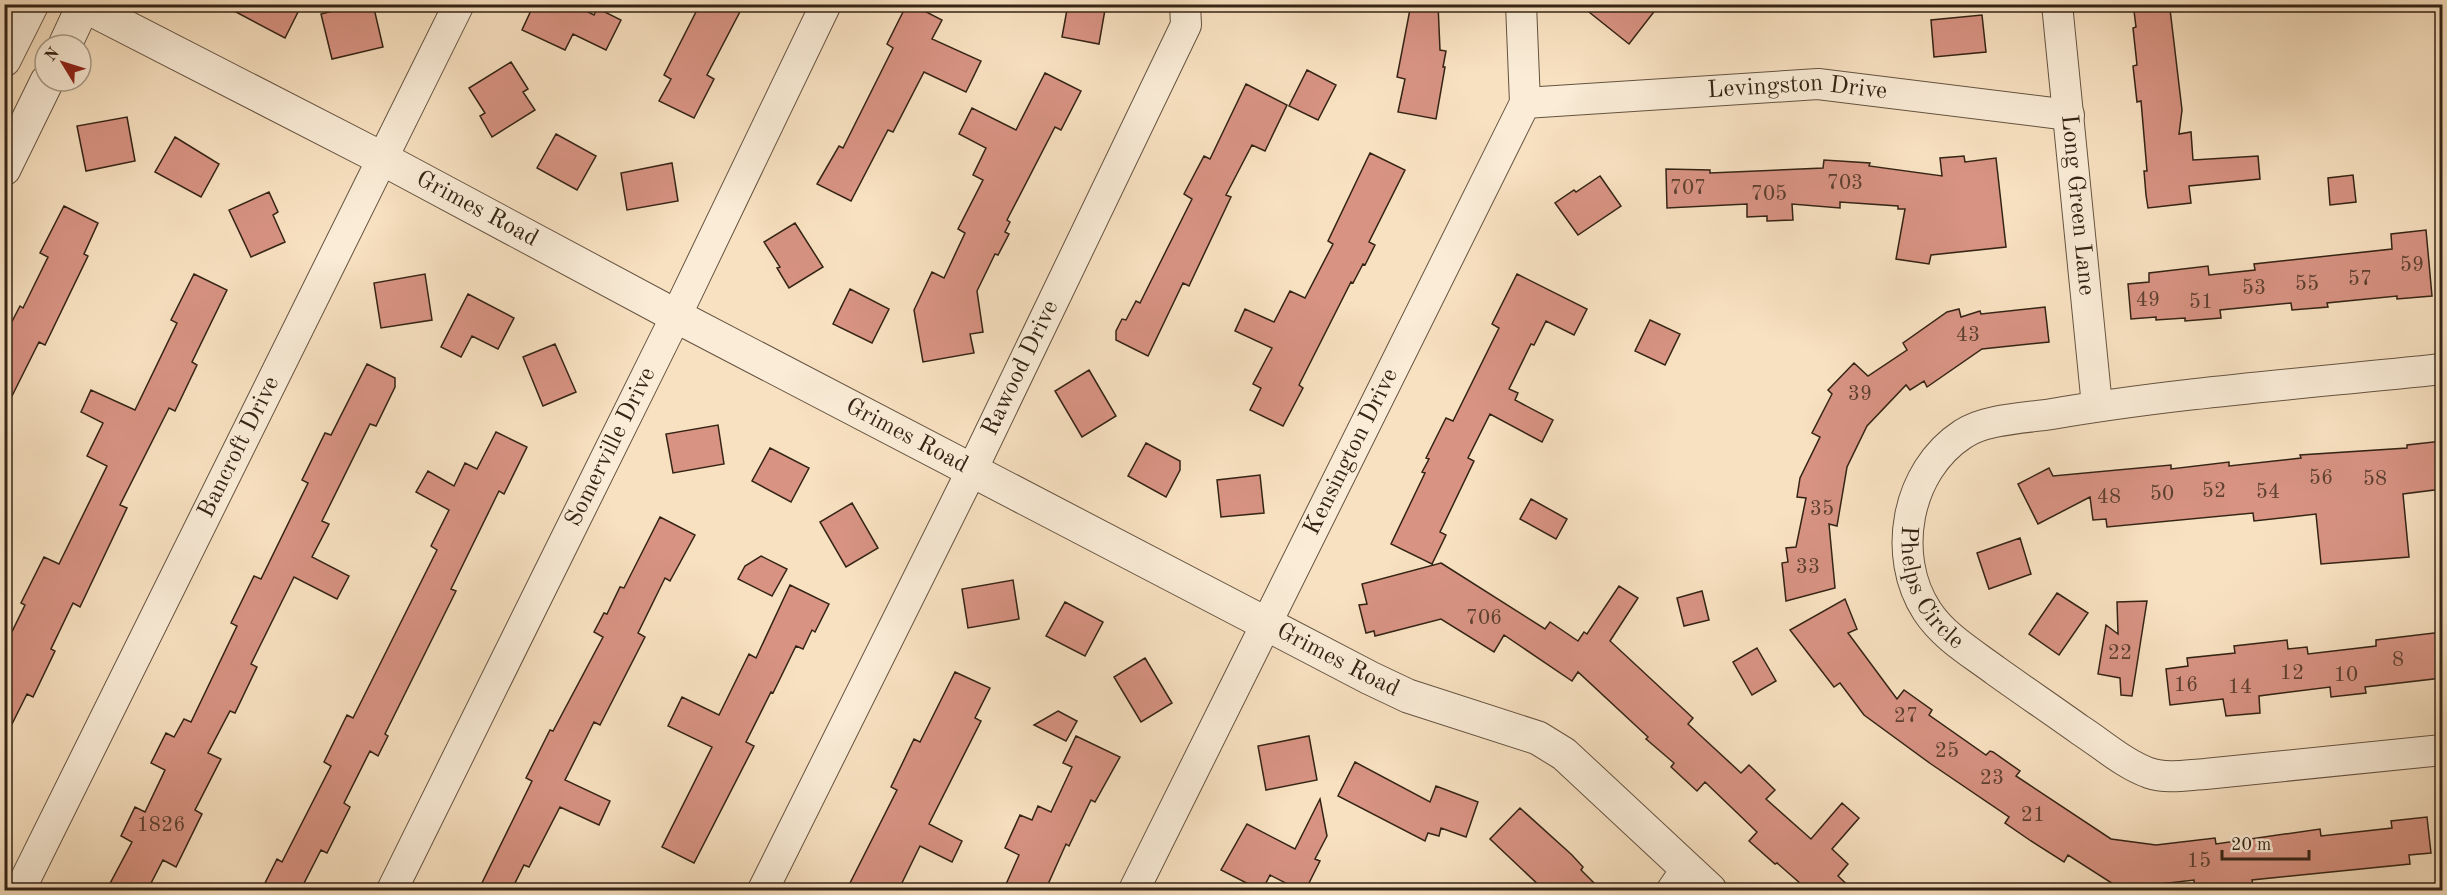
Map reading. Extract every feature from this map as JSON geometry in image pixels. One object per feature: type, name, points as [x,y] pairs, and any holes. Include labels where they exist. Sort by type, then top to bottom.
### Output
[{"type":"street","points":[[4,60],[32,4]]},
{"type":"street","name":"Bancroft Drive","points":[[20,891],[459,4]]},
{"type":"street","name":"Somerville Drive","points":[[392,891],[676,316],[826,4]]},
{"type":"street","name":"Rawood Drive","points":[[763,891],[972,471],[1186,25],[1185,4]]},
{"type":"street","name":"Kensington Drive","points":[[1134,891],[1525,103],[1521,4]]},
{"type":"street","name":"Long Green Lane","points":[[2057,4],[2097,406]]},
{"type":"street","points":[[70,33],[83,5]]},
{"type":"street","name":"Grimes Road","points":[[83,5],[383,159],[676,316],[1370,678],[1408,696],[1538,738],[1564,754],[1679,879],[1710,891]]},
{"type":"street","name":"Levingston Drive","points":[[1525,103],[1818,84],[2069,115]]},
{"type":"street","points":[[4,169],[41,93]]},
{"type":"street","name":"Phelps Circle","points":[[2442,369],[2097,406],[1985,425],[1964,433],[1944,449],[1930,467],[1910,516],[1906,540],[1909,565],[1917,591],[1937,624],[1970,652],[2056,713],[2135,766],[2151,774],[2166,777],[2205,774],[2442,750]]},
{"type":"building","points":[[221,4],[302,4],[285,38]]},
{"type":"building","points":[[360,4],[373,4],[383,47],[332,59],[321,14]]},
{"type":"building","points":[[534,4],[572,4],[594,15],[597,8],[621,20],[606,50],[573,34],[565,50],[522,30]]},
{"type":"building","points":[[700,4],[744,4],[707,75],[714,79],[694,118],[659,101],[671,79],[664,75]]},
{"type":"building","points":[[907,4],[942,20],[932,39],[981,61],[966,92],[924,72],[893,132],[888,130],[851,201],[817,184],[839,146],[843,148],[893,48],[887,44]]},
{"type":"building","points":[[1068,4],[1106,4],[1099,44],[1062,37]]},
{"type":"building","points":[[1411,4],[1438,4],[1440,50],[1446,51],[1436,119],[1398,112],[1405,79],[1397,77]]},
{"type":"building","points":[[1579,4],[1660,4],[1629,44]]},
{"type":"building","points":[[2170,9],[2182,110],[2179,134],[2191,132],[2193,160],[2258,156],[2260,179],[2189,186],[2191,203],[2148,208],[2141,101],[2137,102],[2133,66],[2137,65],[2133,28],[2136,27],[2134,11]]},
{"type":"building","points":[[1982,15],[1986,52],[1934,57],[1931,20]]},
{"type":"building","points":[[511,62],[528,89],[523,92],[535,110],[492,137],[480,116],[485,113],[469,88]]},
{"type":"building","points":[[1307,70],[1336,85],[1318,120],[1289,106]]},
{"type":"building","points":[[1045,73],[1081,91],[1061,130],[1055,127],[1007,220],[1010,222],[1005,232],[1009,234],[998,255],[995,254],[977,291],[983,332],[970,334],[974,353],[923,362],[914,310],[932,272],[944,278],[965,233],[958,229],[983,180],[973,175],[986,148],[959,134],[972,108],[1016,130]]},
{"type":"building","points":[[1246,84],[1287,105],[1265,151],[1252,145],[1226,195],[1231,197],[1189,286],[1183,283],[1148,356],[1116,340],[1116,331],[1122,319],[1126,320],[1136,301],[1140,303],[1192,199],[1184,194],[1204,156],[1210,159]]},
{"type":"building","points":[[127,117],[135,161],[86,171],[77,126]]},
{"type":"building","points":[[556,134],[596,156],[577,190],[537,168]]},
{"type":"building","points":[[175,137],[219,164],[201,197],[155,172]]},
{"type":"building","points":[[1370,153],[1405,170],[1369,242],[1375,245],[1365,265],[1363,264],[1353,283],[1351,282],[1299,385],[1303,388],[1283,426],[1250,410],[1261,388],[1253,384],[1272,348],[1235,331],[1245,309],[1274,322],[1290,291],[1305,298],[1333,244],[1328,241]]},
{"type":"building","points":[[1964,156],[1965,162],[1996,158],[2006,247],[1931,255],[1929,264],[1896,259],[1905,209],[1898,209],[1898,206],[1840,202],[1840,208],[1792,204],[1793,220],[1767,221],[1767,216],[1747,217],[1747,204],[1667,208],[1666,169],[1710,170],[1710,173],[1823,168],[1824,160],[1870,163],[1869,166],[1942,176],[1940,158]]},
{"type":"building","points":[[672,163],[678,201],[627,210],[621,173]]},
{"type":"building","points":[[2353,175],[2356,202],[2330,205],[2328,178]]},
{"type":"building","points":[[1600,176],[1621,206],[1578,235],[1555,203]]},
{"type":"building","points":[[269,192],[278,212],[273,215],[285,242],[251,257],[229,210]]},
{"type":"building","points":[[64,206],[98,223],[84,254],[88,256],[45,345],[39,342],[4,412],[4,337],[20,306],[23,308],[48,257],[40,253]]},
{"type":"building","points":[[795,223],[823,267],[789,288],[777,268],[780,267],[764,242]]},
{"type":"building","points":[[2426,230],[2432,296],[2397,299],[2397,296],[2327,303],[2328,307],[2292,310],[2291,303],[2220,310],[2221,318],[2185,321],[2185,318],[2131,319],[2128,284],[2149,282],[2149,273],[2208,266],[2209,275],[2255,270],[2254,264],[2392,249],[2391,234]]},
{"type":"building","points":[[194,274],[227,290],[192,362],[197,365],[175,411],[169,408],[120,505],[127,508],[80,607],[73,603],[51,649],[55,651],[33,697],[27,694],[4,740],[4,648],[25,605],[21,603],[44,557],[59,564],[107,466],[87,456],[103,423],[81,412],[91,390],[135,410],[177,323],[171,320]]},
{"type":"building","points":[[425,274],[432,320],[381,328],[374,283]]},
{"type":"building","points":[[1517,274],[1587,309],[1574,335],[1546,321],[1534,345],[1531,344],[1509,389],[1518,393],[1515,400],[1553,420],[1542,442],[1490,414],[1468,458],[1474,461],[1440,532],[1446,535],[1432,564],[1391,544],[1425,473],[1422,472],[1429,459],[1426,458],[1446,418],[1453,421],[1499,328],[1492,324]]},
{"type":"building","points":[[850,289],[889,309],[872,343],[833,324]]},
{"type":"building","points":[[468,294],[514,318],[498,349],[472,336],[461,357],[441,347]]},
{"type":"building","points":[[2045,307],[2049,342],[1982,349],[1927,387],[1924,381],[1910,390],[1906,385],[1867,426],[1847,467],[1837,526],[1829,524],[1835,588],[1786,601],[1782,563],[1788,562],[1786,548],[1796,547],[1806,498],[1797,497],[1800,478],[1820,437],[1812,433],[1832,394],[1828,390],[1854,363],[1868,376],[1907,350],[1903,343],[1947,312],[1959,309],[1961,317],[1980,311],[1981,314]]},
{"type":"building","points":[[1650,320],[1680,334],[1665,365],[1635,351]]},
{"type":"building","points":[[555,344],[576,392],[543,406],[523,357]]},
{"type":"building","points":[[367,364],[395,378],[395,387],[376,426],[370,424],[322,521],[329,524],[312,557],[349,576],[337,599],[294,577],[251,664],[257,667],[235,713],[230,711],[208,753],[221,759],[195,810],[202,814],[176,867],[163,860],[147,891],[106,891],[132,842],[121,836],[135,807],[145,812],[165,770],[151,763],[166,733],[174,737],[184,719],[191,722],[237,626],[231,623],[254,576],[261,579],[308,483],[302,480],[325,433],[331,435]]},
{"type":"building","points":[[1089,370],[1116,416],[1082,437],[1055,391]]},
{"type":"building","points":[[718,425],[724,464],[673,473],[666,434]]},
{"type":"building","points":[[496,432],[527,447],[504,494],[499,491],[451,589],[456,591],[385,734],[388,736],[378,756],[370,751],[344,803],[350,807],[327,853],[321,850],[300,891],[261,891],[277,859],[282,862],[331,766],[324,762],[347,715],[353,718],[437,550],[431,546],[449,510],[416,492],[428,471],[454,486],[465,463],[477,469]]},
{"type":"building","points":[[2442,441],[2442,489],[2403,494],[2409,557],[2321,564],[2316,514],[2254,521],[2253,513],[2107,527],[2106,519],[2093,520],[2090,497],[2038,524],[2018,484],[2049,468],[2053,476],[2171,465],[2171,469],[2229,462],[2229,466],[2301,458],[2300,455],[2407,448],[2407,445]]},
{"type":"building","points":[[1146,443],[1180,461],[1180,470],[1166,497],[1128,476]]},
{"type":"building","points":[[770,448],[809,468],[791,502],[752,481]]},
{"type":"building","points":[[1260,475],[1264,513],[1221,517],[1217,480]]},
{"type":"building","points":[[1531,499],[1567,519],[1556,539],[1520,519]]},
{"type":"building","points":[[852,503],[878,548],[846,567],[820,522]]},
{"type":"building","points":[[660,517],[695,535],[670,581],[665,578],[638,633],[645,637],[600,725],[594,722],[565,780],[610,801],[599,825],[560,807],[529,867],[524,865],[511,891],[478,891],[532,781],[526,778],[550,730],[553,731],[603,637],[594,632],[604,613],[607,614],[620,587],[624,588]]},
{"type":"building","points":[[2020,538],[2031,574],[1989,589],[1977,553]]},
{"type":"building","points":[[761,556],[787,569],[772,596],[738,579],[745,566]]},
{"type":"building","points":[[1441,563],[1545,629],[1550,622],[1578,641],[1584,632],[1587,634],[1619,586],[1638,598],[1610,641],[1693,718],[1688,724],[1741,773],[1749,765],[1775,790],[1766,799],[1811,839],[1842,803],[1859,818],[1832,849],[1848,864],[1838,876],[1854,891],[1809,891],[1749,841],[1757,832],[1705,782],[1697,791],[1671,767],[1674,763],[1646,739],[1648,737],[1578,672],[1572,681],[1504,635],[1494,652],[1441,619],[1375,636],[1374,631],[1366,633],[1359,605],[1367,604],[1362,584]]},
{"type":"building","points":[[1013,580],[1019,619],[968,628],[962,589]]},
{"type":"building","points":[[790,585],[829,604],[815,632],[812,630],[803,649],[796,646],[773,693],[771,692],[746,742],[754,746],[694,863],[662,847],[712,747],[668,726],[682,697],[719,715],[749,654],[756,658]]},
{"type":"building","points":[[1702,591],[1709,620],[1684,626],[1677,598]]},
{"type":"building","points":[[2057,593],[2088,613],[2059,655],[2029,634]]},
{"type":"building","points":[[1845,599],[1857,629],[1848,633],[1897,699],[1904,690],[1932,710],[1929,715],[1986,755],[1990,751],[1993,752],[2020,771],[2016,776],[2111,839],[2156,845],[2215,838],[2216,844],[2320,829],[2321,836],[2392,828],[2391,821],[2427,817],[2431,853],[2409,855],[2410,864],[2252,880],[2253,887],[2195,891],[2194,880],[2152,885],[2151,891],[2124,891],[2068,855],[2064,862],[2005,823],[2009,817],[1864,715],[1840,683],[1834,687],[1790,630]]},
{"type":"building","points":[[2147,601],[2132,696],[2121,695],[2120,678],[2098,674],[2106,625],[2118,634],[2117,602]]},
{"type":"building","points":[[1065,602],[1103,622],[1085,656],[1046,636]]},
{"type":"building","points":[[2442,632],[2442,678],[2365,687],[2366,693],[2331,697],[2330,687],[2259,696],[2260,713],[2226,716],[2223,699],[2170,705],[2166,669],[2188,666],[2187,658],[2235,653],[2234,646],[2287,640],[2288,649],[2307,647],[2308,654],[2376,646],[2376,640]]},
{"type":"building","points":[[1757,648],[1776,681],[1752,695],[1733,662]]},
{"type":"building","points":[[1145,658],[1172,703],[1141,722],[1114,677]]},
{"type":"building","points":[[955,672],[990,688],[975,718],[981,721],[929,824],[962,841],[952,862],[920,846],[898,891],[846,891],[897,790],[891,787],[914,739],[920,742]]},
{"type":"building","points":[[1058,711],[1077,721],[1066,741],[1034,725]]},
{"type":"building","points":[[1076,736],[1120,757],[1095,802],[1091,800],[1069,846],[1066,844],[1045,891],[1003,891],[1019,855],[1005,848],[1020,815],[1032,820],[1038,806],[1051,812],[1072,767],[1063,763]]},
{"type":"building","points":[[1309,736],[1317,780],[1266,790],[1258,746]]},
{"type":"building","points":[[1355,762],[1430,802],[1436,786],[1478,802],[1466,837],[1441,828],[1439,836],[1428,833],[1425,841],[1338,796]]},
{"type":"building","points":[[1320,799],[1327,836],[1315,859],[1320,861],[1305,891],[1270,875],[1262,891],[1221,870],[1247,824],[1295,849]]},
{"type":"building","points":[[1520,808],[1572,855],[1583,867],[1581,870],[1602,891],[1545,891],[1490,839]]}]
